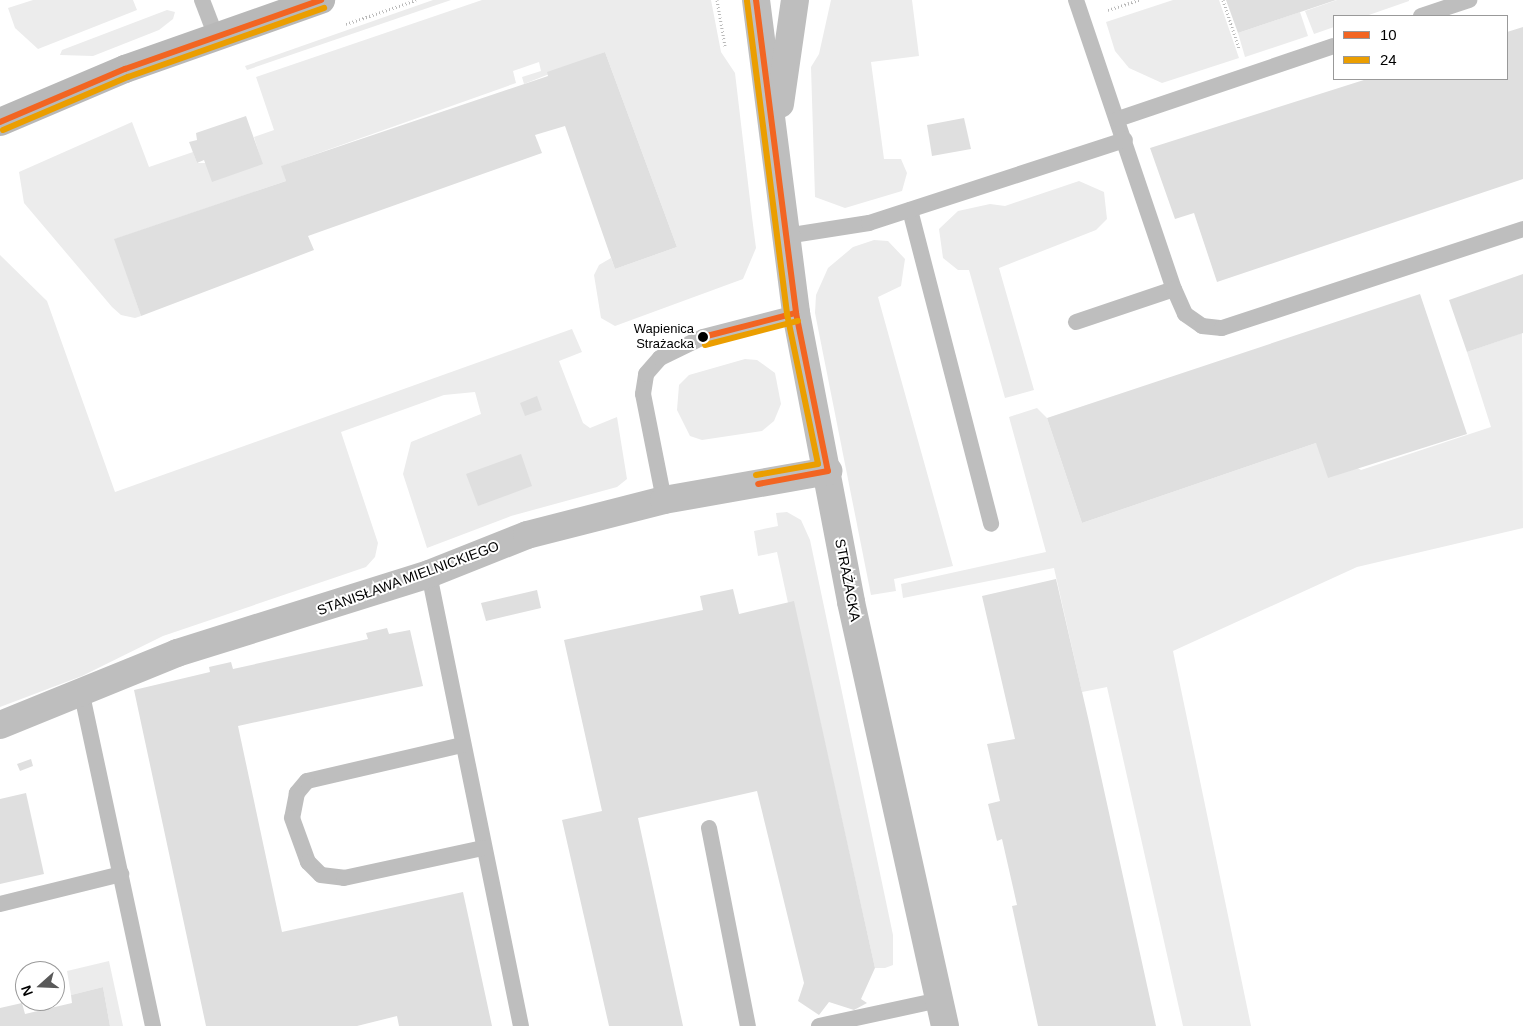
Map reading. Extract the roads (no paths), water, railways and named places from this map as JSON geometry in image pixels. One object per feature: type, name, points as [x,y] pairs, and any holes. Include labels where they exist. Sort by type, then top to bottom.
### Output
[{"type":"main road","points":[[0,122],[216,37],[321,0]]},
{"type":"street","name":"STRAŻACKA","points":[[756,0],[776,130],[786,236],[796,313],[828,471],[851,602],[942,1013]]},
{"type":"street","name":"STRAŻACKA","points":[[776,130],[795,0]]},
{"type":"street","name":"STANISŁAWA MIELNICKIEGO","points":[[0,726],[82,695],[177,653],[429,574],[526,535],[664,500],[828,471]]},
{"type":"lane","points":[[202,0],[216,37]]},
{"type":"lane","points":[[1076,0],[1118,119],[1174,289],[1185,314],[1202,326],[1222,328],[1523,229]]},
{"type":"lane","points":[[1424,15],[1469,0]]},
{"type":"lane","points":[[1118,119],[1333,46]]},
{"type":"lane","points":[[786,236],[869,223],[1125,140]]},
{"type":"lane","points":[[910,210],[991,524]]},
{"type":"lane","points":[[1076,322],[1174,289]]},
{"type":"lane","points":[[664,500],[643,394],[646,374],[660,358],[703,337],[796,313]]},
{"type":"lane","points":[[429,574],[462,745],[521,1026]]},
{"type":"lane","points":[[82,695],[153,1026]]},
{"type":"lane","points":[[462,745],[308,781],[297,793],[292,818],[308,862],[321,874],[344,878],[483,848]]},
{"type":"lane","points":[[709,828],[748,1026]]},
{"type":"lane","points":[[0,904],[120,874]]},
{"type":"lane","points":[[819,1026],[942,1013]]},
{"type":"place","name":"Wapienica Strażacka","points":[[703,337]]}]
